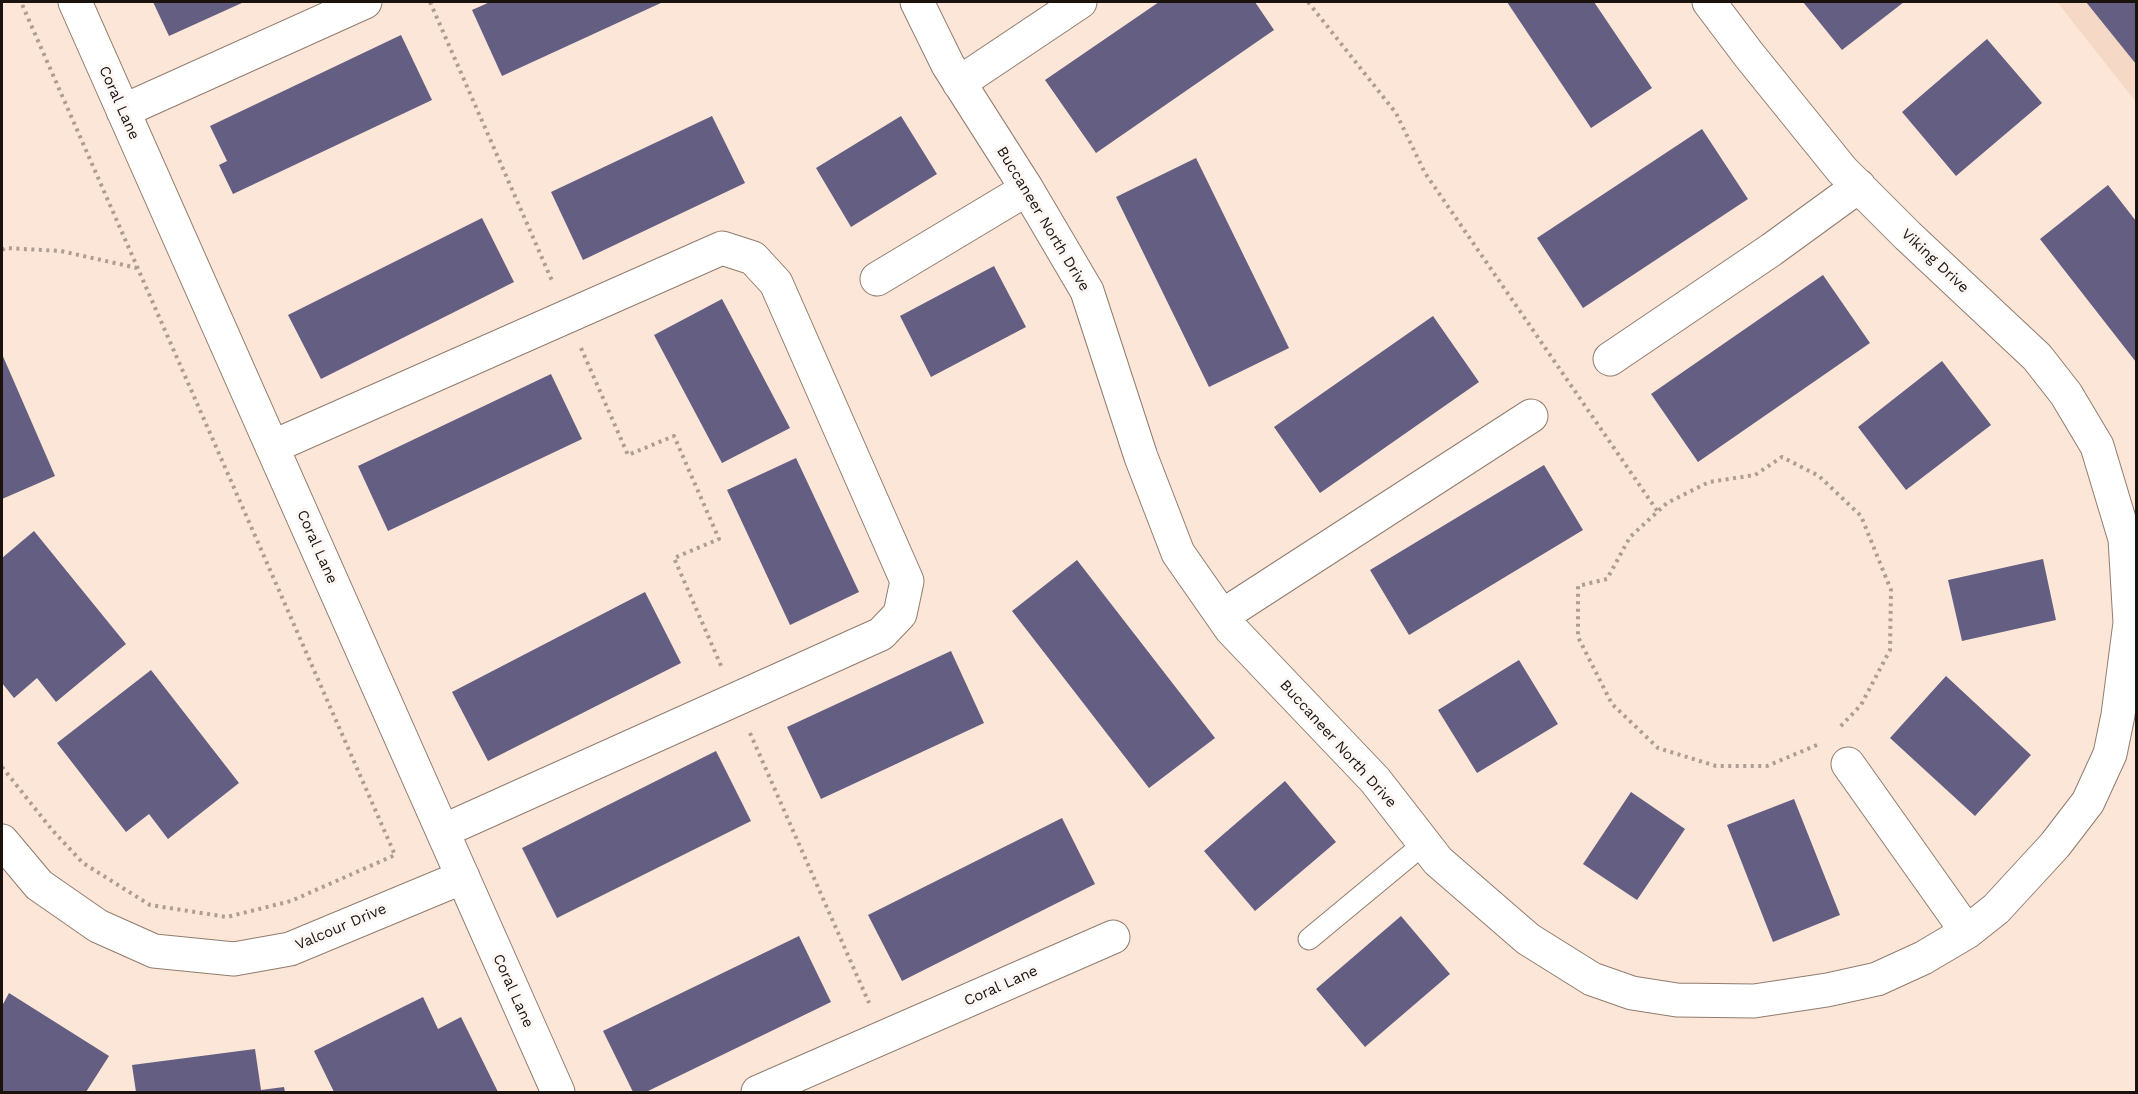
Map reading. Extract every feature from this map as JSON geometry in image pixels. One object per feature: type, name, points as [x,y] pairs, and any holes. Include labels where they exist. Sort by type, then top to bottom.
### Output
[{"type":"street","name":"Coral Lane","points":[[75,2],[558,1092]]},
{"type":"street","points":[[123,111],[365,2]]},
{"type":"street","name":"Buccaneer North Drive","points":[[917,2],[948,65],[1027,189],[1087,291],[1141,457],[1178,553],[1231,630],[1375,780],[1438,861],[1528,939],[1592,979],[1632,993],[1677,1000],[1754,1001],[1827,990],[1877,979],[1923,958],[1967,932],[1996,909],[2055,845],[2088,802],[2110,754],[2118,715],[2130,623],[2125,539]]},
{"type":"street","points":[[959,83],[1080,2]]},
{"type":"street","name":"Viking Drive","points":[[1709,2],[1842,170],[1908,236],[2037,357],[2066,394],[2097,446],[2125,539]]},
{"type":"street","points":[[1610,359],[1771,250],[1859,186]]},
{"type":"street","points":[[877,279],[1027,189]]},
{"type":"street","points":[[272,447],[722,248],[753,258],[776,283],[907,581],[900,614],[881,634],[443,831]]},
{"type":"street","points":[[1222,616],[1531,416]]},
{"type":"street","points":[[1848,764],[1967,932]]},
{"type":"street","name":"Valcour Drive","points":[[2,841],[39,885],[98,926],[154,951],[234,959],[290,949],[463,877]]},
{"type":"street","name":"Coral Lane","points":[[758,1092],[1113,937]]},
{"type":"lane","points":[[1309,939],[1425,843]]},
{"type":"path","points":[[2,767],[53,831],[83,863],[150,905],[227,917],[291,901],[395,855],[21,2]]},
{"type":"path","points":[[430,2],[628,455],[674,436],[720,538],[674,558],[884,1037]]},
{"type":"path","points":[[1308,2],[1395,113],[1425,173],[1658,512]]},
{"type":"path","points":[[2,250],[5,248],[61,251],[138,268]]},
{"type":"path","points":[[1782,457],[1819,476],[1861,516],[1891,590],[1890,650],[1861,705],[1831,736],[1808,750],[1767,766],[1716,766],[1658,748],[1612,704],[1578,637],[1578,586],[1607,579],[1630,537],[1667,503],[1709,482],[1755,475],[1782,457]]},
{"type":"path","points":[[1831,736],[1848,764]]},
{"type":"shaded area","points":[[2057,2],[2136,2],[2136,102]]},
{"type":"building","points":[[153,2],[244,2],[169,36]]},
{"type":"building","points":[[490,2],[663,2],[502,76],[472,10]]},
{"type":"building","points":[[1159,2],[1255,2],[1274,30],[1096,153],[1045,80]]},
{"type":"building","points":[[1507,2],[1594,2],[1652,88],[1591,128]]},
{"type":"building","points":[[1803,2],[1904,2],[1842,50]]},
{"type":"building","points":[[2086,2],[2136,2],[2136,64]]},
{"type":"building","points":[[401,35],[432,100],[233,194],[219,165],[227,161],[210,126]]},
{"type":"building","points":[[1987,39],[2042,103],[1956,176],[1902,112]]},
{"type":"building","points":[[712,116],[745,183],[583,260],[551,192]]},
{"type":"building","points":[[901,116],[937,174],[851,227],[816,168]]},
{"type":"building","points":[[1702,129],[1748,199],[1583,308],[1537,238]]},
{"type":"building","points":[[1196,158],[1289,348],[1209,387],[1116,197]]},
{"type":"building","points":[[2108,185],[2136,221],[2136,362],[2040,239]]},
{"type":"building","points":[[482,218],[514,282],[321,379],[288,315]]},
{"type":"building","points":[[994,266],[1026,327],[931,377],[900,316]]},
{"type":"building","points":[[1823,275],[1870,343],[1698,462],[1651,394]]},
{"type":"building","points":[[722,299],[790,428],[722,463],[654,335]]},
{"type":"building","points":[[1433,316],[1479,382],[1320,493],[1274,427]]},
{"type":"building","points":[[2,354],[55,476],[2,499]]},
{"type":"building","points":[[1942,361],[1991,425],[1906,490],[1858,427]]},
{"type":"building","points":[[551,374],[582,439],[388,531],[358,466]]},
{"type":"building","points":[[796,458],[859,592],[790,625],[727,490]]},
{"type":"building","points":[[1544,465],[1583,530],[1409,635],[1370,570]]},
{"type":"building","points":[[34,531],[126,644],[56,702],[37,678],[14,698],[2,683],[2,558]]},
{"type":"building","points":[[2043,559],[2056,620],[1962,641],[1948,580]]},
{"type":"building","points":[[1077,560],[1215,738],[1149,788],[1012,611]]},
{"type":"building","points":[[645,592],[681,663],[488,761],[452,692]]},
{"type":"building","points":[[951,651],[984,723],[821,799],[787,727]]},
{"type":"building","points":[[1519,660],[1558,724],[1477,773],[1438,710]]},
{"type":"building","points":[[151,670],[239,783],[168,839],[149,814],[126,832],[57,743]]},
{"type":"building","points":[[1946,676],[2031,755],[1975,816],[1890,738]]},
{"type":"building","points":[[716,751],[751,821],[557,918],[522,848]]},
{"type":"building","points":[[1285,781],[1336,842],[1255,911],[1204,851]]},
{"type":"building","points":[[1631,792],[1685,829],[1637,900],[1583,864]]},
{"type":"building","points":[[1794,799],[1840,915],[1773,942],[1727,825]]},
{"type":"building","points":[[1062,818],[1095,884],[902,981],[868,915]]},
{"type":"building","points":[[1401,916],[1450,974],[1365,1047],[1316,989]]},
{"type":"building","points":[[799,936],[831,1002],[646,1092],[633,1092],[603,1031]]},
{"type":"building","points":[[9,993],[109,1056],[86,1092],[2,1092],[2,1006]]},
{"type":"building","points":[[423,997],[438,1029],[461,1017],[498,1092],[334,1092],[314,1051]]},
{"type":"building","points":[[255,1049],[261,1090],[284,1087],[285,1092],[136,1092],[132,1065]]}]
